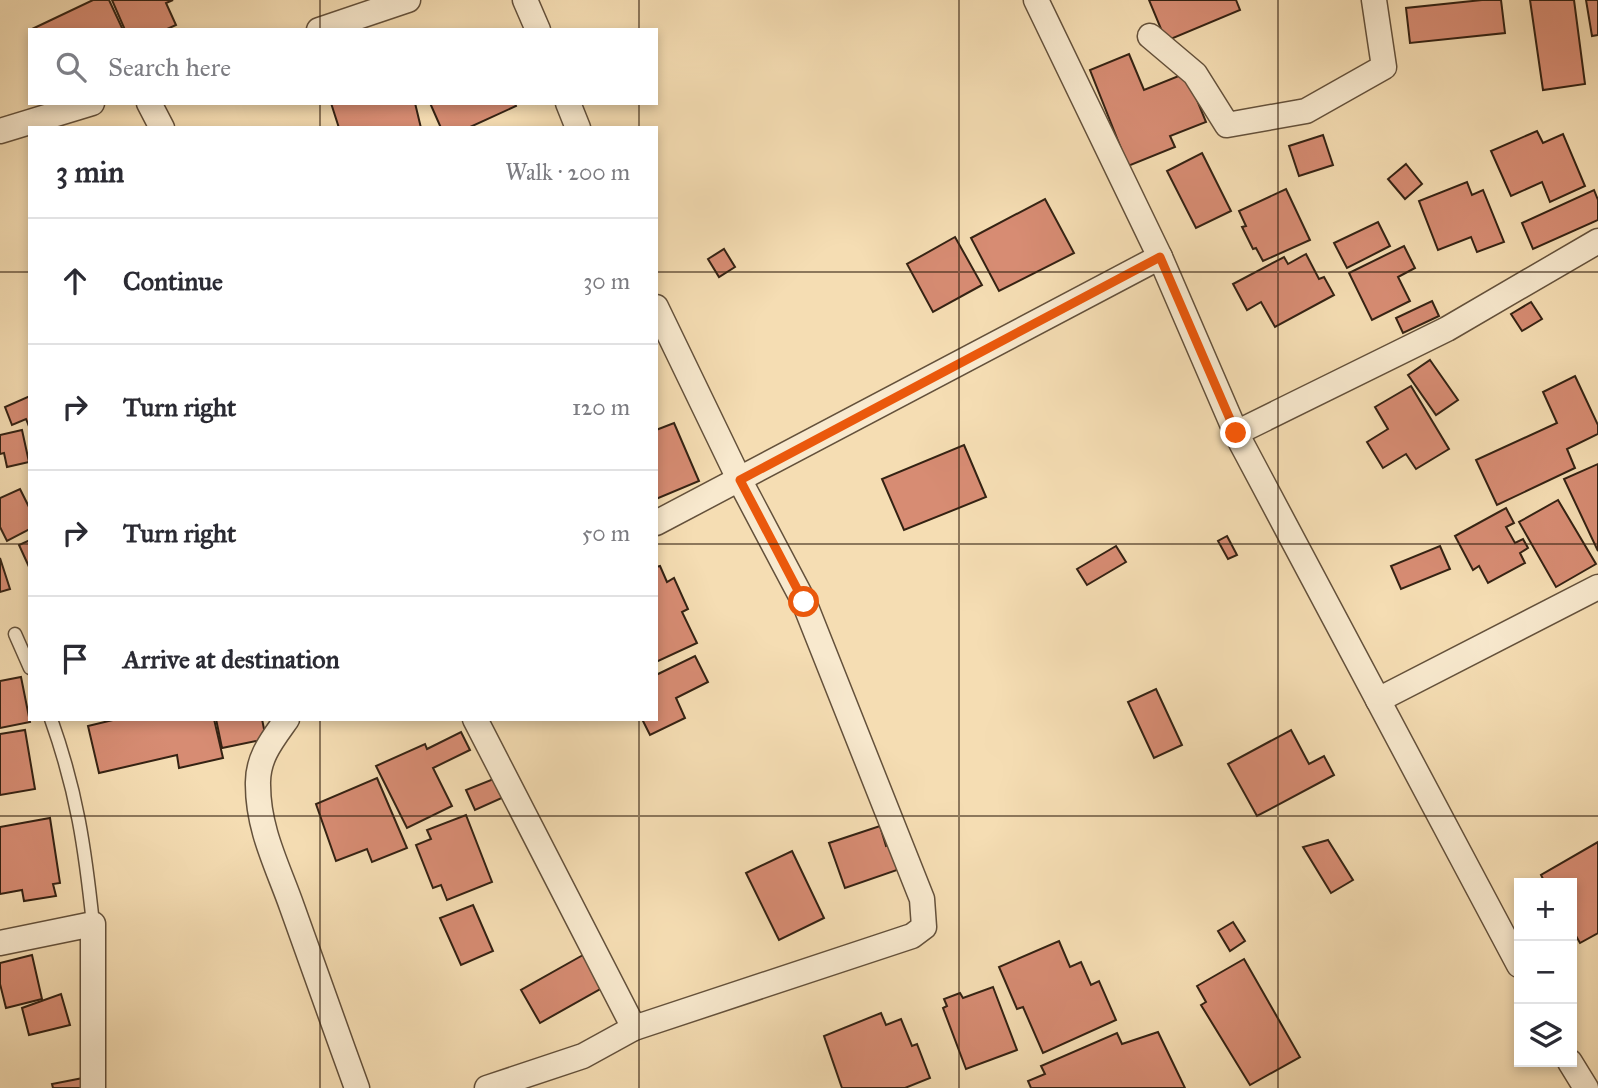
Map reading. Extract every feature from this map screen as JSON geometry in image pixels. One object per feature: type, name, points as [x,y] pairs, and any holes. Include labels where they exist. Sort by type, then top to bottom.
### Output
[{"type":"street","points":[[325,28],[408,0]]},
{"type":"street","points":[[525,0],[537,28]]},
{"type":"street","points":[[1036,0],[1160,257],[1236,433],[1514,956]]},
{"type":"street","points":[[1150,36],[1195,74],[1227,125],[1307,111],[1384,67],[1374,0]]},
{"type":"street","points":[[0,131],[85,105]]},
{"type":"street","points":[[150,105],[161,126]]},
{"type":"street","points":[[569,105],[577,126]]},
{"type":"street","points":[[1236,433],[1447,329],[1598,241]]},
{"type":"street","points":[[658,522],[1160,257]]},
{"type":"street","points":[[487,1088],[583,1056],[635,1028],[912,936],[924,927],[922,899],[804,602],[740,480],[658,311]]},
{"type":"street","points":[[1378,699],[1598,587]]},
{"type":"street","points":[[286,721],[263,752],[257,784],[262,823],[273,864],[289,900],[357,1088]]},
{"type":"street","points":[[476,721],[635,1028]]},
{"type":"street","points":[[0,943],[93,924],[93,1088]]},
{"type":"street","points":[[1573,1067],[1586,1085]]},
{"type":"lane","points":[[15,634],[28,663]]},
{"type":"lane","points":[[52,721],[71,775],[84,838],[93,924]]},
{"type":"building","points":[[93,0],[109,0],[122,28],[34,28]]},
{"type":"building","points":[[112,0],[173,0],[166,3],[176,25],[169,28],[124,28]]},
{"type":"building","points":[[1149,0],[1236,0],[1240,10],[1166,41]]},
{"type":"building","points":[[1501,0],[1505,33],[1410,43],[1406,8]]},
{"type":"building","points":[[1530,0],[1574,0],[1585,84],[1543,90]]},
{"type":"building","points":[[1586,0],[1598,0],[1598,35],[1592,36]]},
{"type":"building","points":[[1129,54],[1144,90],[1186,73],[1206,122],[1170,136],[1175,147],[1128,166],[1090,70]]},
{"type":"building","points":[[332,105],[415,105],[421,126],[338,126]]},
{"type":"building","points":[[431,105],[516,106],[472,126],[440,126]]},
{"type":"building","points":[[1537,131],[1543,143],[1563,134],[1585,186],[1550,202],[1542,182],[1511,196],[1491,151]]},
{"type":"building","points":[[1323,135],[1333,165],[1299,176],[1289,146]]},
{"type":"building","points":[[1202,153],[1231,211],[1196,228],[1167,171]]},
{"type":"building","points":[[1406,164],[1422,184],[1405,199],[1388,179]]},
{"type":"building","points":[[1467,182],[1472,195],[1483,190],[1504,242],[1477,252],[1471,237],[1438,250],[1419,201]]},
{"type":"building","points":[[1286,189],[1310,240],[1263,261],[1256,248],[1253,249],[1242,227],[1246,226],[1239,211]]},
{"type":"building","points":[[1594,190],[1598,200],[1598,220],[1533,249],[1522,223]]},
{"type":"building","points":[[1045,199],[1074,253],[999,291],[971,238]]},
{"type":"building","points":[[1378,222],[1390,246],[1347,268],[1334,243]]},
{"type":"building","points":[[955,237],[982,285],[933,312],[907,264]]},
{"type":"building","points":[[1404,246],[1415,268],[1398,277],[1410,301],[1372,320],[1349,273]]},
{"type":"building","points":[[724,249],[735,267],[719,277],[708,259]]},
{"type":"building","points":[[1306,254],[1319,279],[1324,277],[1334,295],[1275,327],[1261,302],[1247,310],[1233,284],[1284,257],[1288,264]]},
{"type":"building","points":[[1432,301],[1439,316],[1403,333],[1396,318]]},
{"type":"building","points":[[1531,302],[1542,319],[1522,331],[1511,314]]},
{"type":"building","points":[[1430,360],[1458,400],[1436,415],[1408,375]]},
{"type":"building","points":[[1575,376],[1598,425],[1598,434],[1567,449],[1575,468],[1497,505],[1476,460],[1557,423],[1543,392]]},
{"type":"building","points":[[1411,386],[1449,449],[1416,469],[1406,454],[1383,468],[1367,442],[1388,429],[1375,407]]},
{"type":"building","points":[[28,397],[28,424],[26,419],[12,425],[5,407]]},
{"type":"building","points":[[674,423],[699,481],[658,498],[658,429]]},
{"type":"building","points":[[22,430],[28,462],[7,467],[4,453],[0,454],[0,435]]},
{"type":"building","points":[[964,445],[986,497],[904,530],[882,479]]},
{"type":"building","points":[[1598,464],[1598,551],[1564,479]]},
{"type":"building","points":[[20,489],[28,505],[28,530],[7,541],[0,527],[0,498]]},
{"type":"building","points":[[1558,500],[1596,564],[1556,587],[1519,522]]},
{"type":"building","points":[[1506,508],[1514,523],[1506,527],[1515,543],[1523,539],[1528,548],[1520,553],[1525,563],[1488,583],[1479,566],[1473,570],[1455,536]]},
{"type":"building","points":[[1227,536],[1237,555],[1228,559],[1218,541]]},
{"type":"building","points":[[28,541],[28,565],[19,545]]},
{"type":"building","points":[[1116,546],[1126,562],[1087,585],[1077,569]]},
{"type":"building","points":[[1440,546],[1450,569],[1401,589],[1391,566]]},
{"type":"building","points":[[0,558],[10,589],[0,592]]},
{"type":"building","points":[[658,566],[667,582],[674,578],[688,609],[682,612],[697,643],[658,661]]},
{"type":"building","points":[[695,656],[708,682],[676,698],[685,718],[650,735],[643,721],[658,721],[658,674]]},
{"type":"building","points":[[21,677],[30,722],[0,728],[0,681]]},
{"type":"building","points":[[1156,689],[1182,745],[1154,758],[1128,702]]},
{"type":"building","points":[[109,721],[214,721],[223,758],[179,768],[177,755],[99,773],[88,726]]},
{"type":"building","points":[[216,721],[262,721],[266,739],[222,748]]},
{"type":"building","points":[[25,730],[35,789],[0,795],[0,734]]},
{"type":"building","points":[[1291,730],[1309,764],[1324,756],[1334,775],[1257,816],[1228,764]]},
{"type":"building","points":[[461,732],[470,750],[433,768],[452,806],[407,828],[376,766],[425,744],[427,749]]},
{"type":"building","points":[[377,778],[407,848],[372,862],[367,849],[336,861],[316,804]]},
{"type":"building","points":[[496,778],[504,797],[475,810],[466,790]]},
{"type":"building","points":[[466,815],[492,882],[447,900],[441,885],[433,888],[416,845],[431,839],[427,830]]},
{"type":"building","points":[[50,818],[60,883],[53,884],[56,896],[24,901],[22,890],[0,894],[0,827]]},
{"type":"building","points":[[880,826],[886,846],[891,844],[900,869],[845,888],[829,843]]},
{"type":"building","points":[[1328,840],[1353,880],[1331,893],[1303,847]]},
{"type":"building","points":[[1598,842],[1598,933],[1580,943],[1577,938],[1577,878],[1542,878],[1541,875]]},
{"type":"building","points":[[792,851],[824,918],[779,940],[746,873]]},
{"type":"building","points":[[473,905],[493,951],[461,965],[440,918]]},
{"type":"building","points":[[1233,922],[1245,941],[1230,951],[1218,931]]},
{"type":"building","points":[[1059,941],[1070,967],[1081,962],[1091,985],[1099,981],[1116,1020],[1043,1053],[1023,1007],[1017,1009],[999,967]]},
{"type":"building","points":[[32,955],[42,999],[6,1008],[0,984],[0,963]]},
{"type":"building","points":[[583,955],[602,988],[540,1023],[521,990]]},
{"type":"building","points":[[1244,959],[1300,1057],[1250,1085],[1201,1005],[1206,1002],[1197,986]]},
{"type":"building","points":[[993,987],[1017,1050],[966,1069],[943,1008],[947,1006],[944,999],[960,993],[963,998]]},
{"type":"building","points":[[61,994],[70,1025],[29,1035],[22,1008]]},
{"type":"building","points":[[881,1013],[886,1025],[901,1019],[912,1046],[917,1044],[930,1078],[905,1088],[842,1088],[824,1036]]},
{"type":"building","points":[[1158,1032],[1185,1088],[1031,1088],[1028,1081],[1045,1074],[1041,1066],[1117,1033],[1122,1044]]},
{"type":"building","points":[[83,1078],[85,1088],[53,1088],[52,1084]]},
{"type":"route","points":[[804,602],[740,480],[1160,257],[1236,433]]}]
